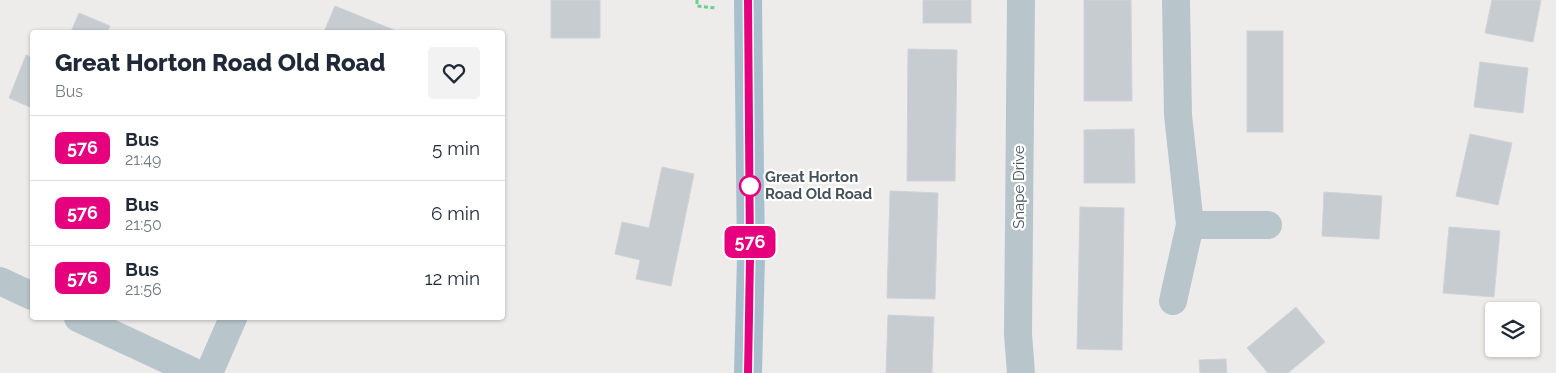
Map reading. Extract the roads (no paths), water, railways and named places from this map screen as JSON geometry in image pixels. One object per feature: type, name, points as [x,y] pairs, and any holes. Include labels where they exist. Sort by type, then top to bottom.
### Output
[{"type":"main road","points":[[747,373],[750,257],[748,0]]},
{"type":"street","name":"Snape Drive","points":[[1021,0],[1018,334],[1021,373]]},
{"type":"street","points":[[1174,301],[1190,224],[1178,115],[1176,0]]},
{"type":"street","points":[[1190,224],[1268,224]]},
{"type":"street","points":[[0,281],[30,295]]},
{"type":"street","points":[[82,320],[196,373]]},
{"type":"street","points":[[209,373],[232,320]]},
{"type":"place","name":"Great Horton Road Old Road","points":[[750,186]]}]
